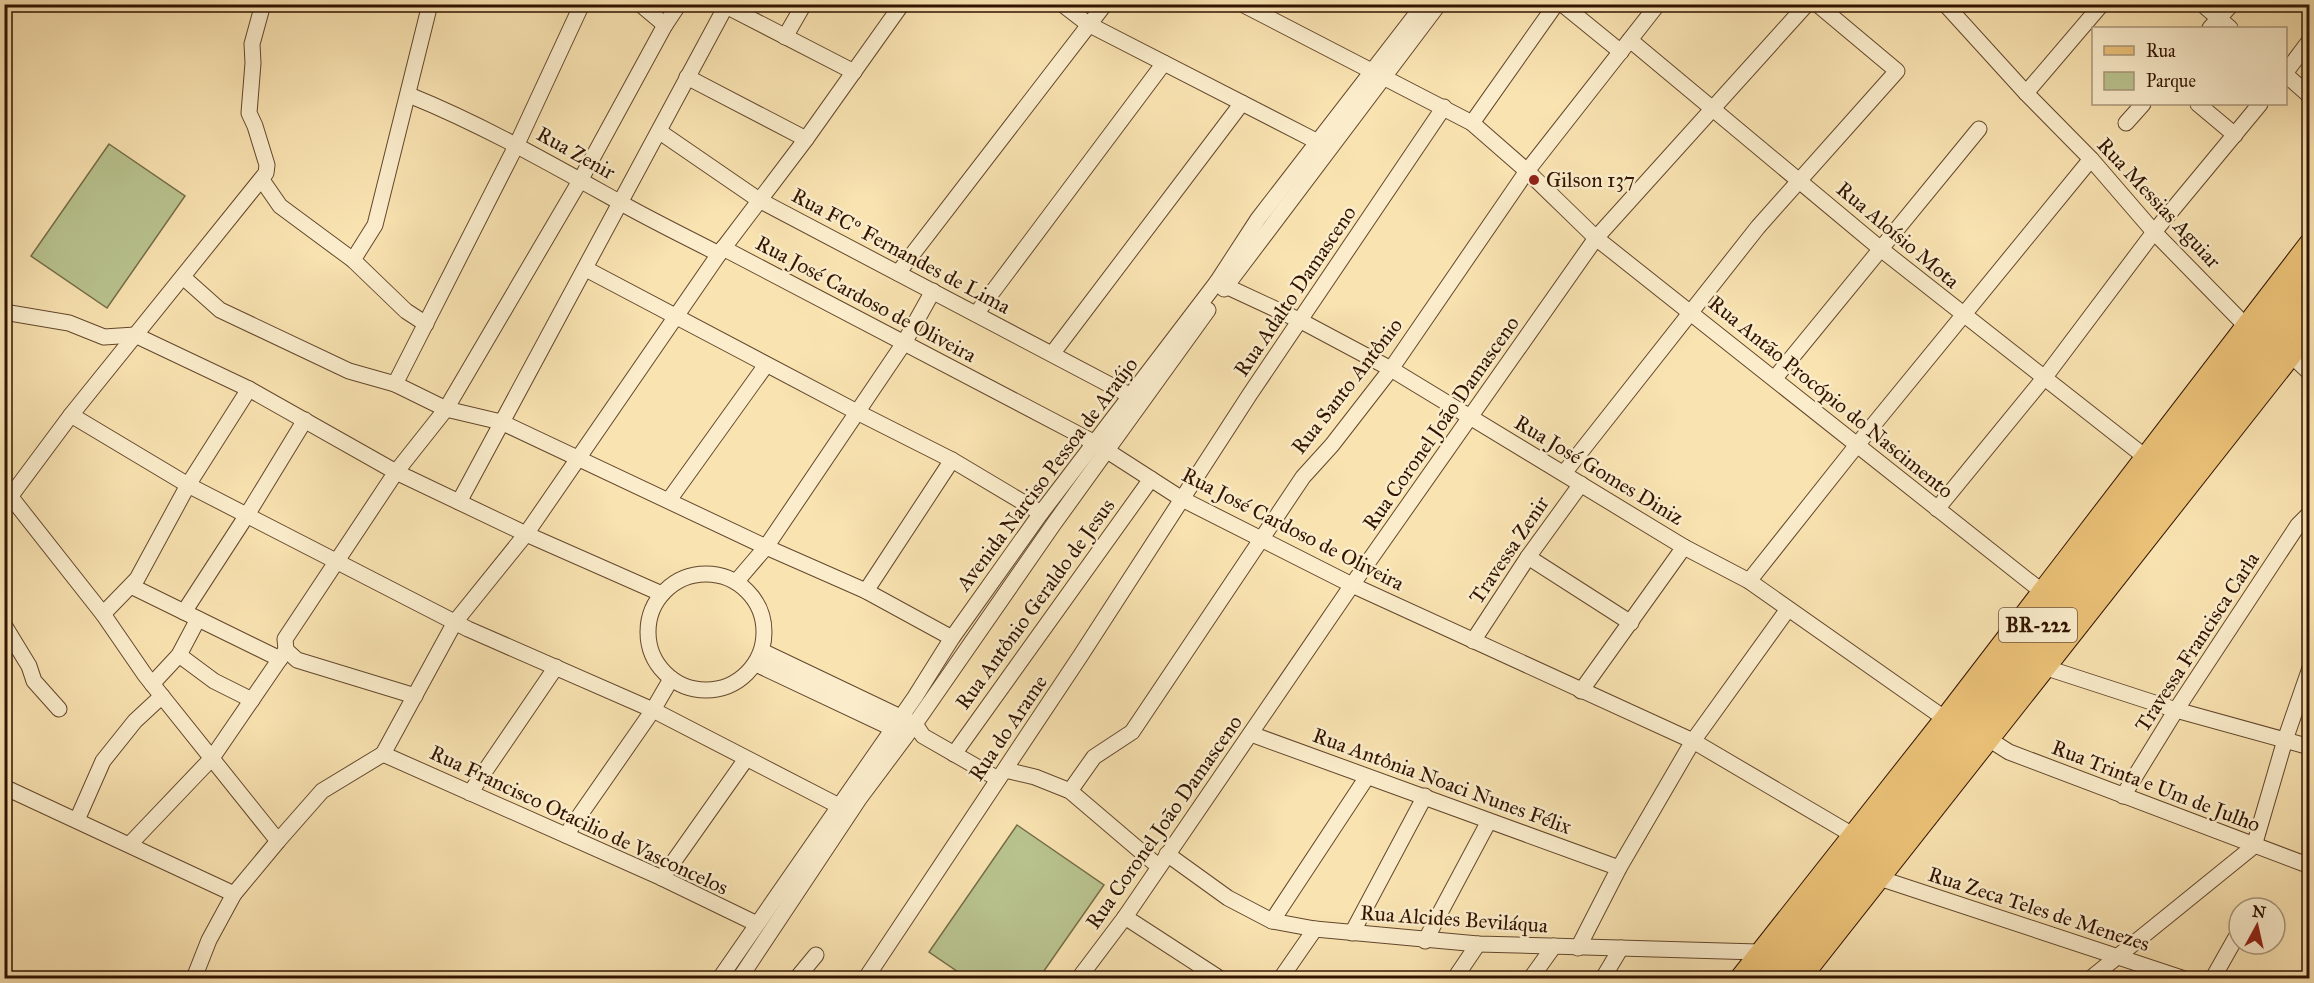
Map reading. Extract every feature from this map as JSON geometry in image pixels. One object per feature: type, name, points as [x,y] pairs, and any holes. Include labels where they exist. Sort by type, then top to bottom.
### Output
[{"type":"highway","name":"BR-222","points":[[1763,978],[2310,269]]},
{"type":"highway","name":"BR-222","points":[[1782,978],[1889,846],[2310,302]]},
{"type":"highway","points":[[2052,660],[2080,600]]},
{"type":"highway","points":[[1989,688],[2011,628]]},
{"type":"main road","points":[[1739,978],[1944,718],[2244,324],[2310,241]]},
{"type":"main road","name":"BR-222","points":[[1806,977],[2310,333]]},
{"type":"street","points":[[263,4],[252,44],[253,63],[248,100],[249,113],[267,165],[262,180],[71,415],[7,501],[103,614],[152,684],[278,841]]},
{"type":"street","points":[[353,260],[375,225],[430,4]]},
{"type":"street","points":[[395,384],[517,144],[582,4]]},
{"type":"street","points":[[640,4],[665,25]]},
{"type":"street","points":[[130,844],[212,758],[283,654],[285,639],[396,472],[446,409],[581,179],[665,25],[679,4]]},
{"type":"street","points":[[785,37],[804,4]]},
{"type":"street","points":[[194,978],[209,940],[234,894],[278,841],[322,791],[383,753],[455,622],[526,534],[721,251],[902,4]]},
{"type":"street","points":[[1062,4],[1088,24],[1318,142]]},
{"type":"street","points":[[898,273],[1104,4]]},
{"type":"street","name":"Rua Antão Procópio do Nascimento","points":[[1242,4],[1472,123],[1527,171],[1596,238],[1776,378],[2040,590]]},
{"type":"street","name":"Avenida Narciso Pessoa de Araújo","points":[[740,978],[859,799],[1101,447],[1378,74],[1424,4]]},
{"type":"street","name":"Avenida Narciso Pessoa de Araújo","points":[[720,978],[839,806],[908,728],[952,638],[1041,513],[1101,447],[1131,396],[1221,284],[1258,219],[1318,142],[1439,4]]},
{"type":"street","points":[[1472,123],[1556,4]]},
{"type":"street","name":"Rua Aloísio Mota","points":[[1562,4],[1626,46],[1711,110],[1964,316],[2144,456]]},
{"type":"street","name":"Rua Santo Antônio","points":[[1070,791],[1094,757],[1132,732],[1303,477],[1332,445],[1391,369],[1527,171],[1658,4]]},
{"type":"street","name":"Rua Coronel João Damasceno","points":[[1080,978],[1125,917],[1352,585],[1596,238],[1807,4]]},
{"type":"street","points":[[1564,473],[1758,227],[1897,71],[1817,4]]},
{"type":"street","name":"Rua Messias Aguiar","points":[[1945,4],[2026,93],[2091,159],[2154,232],[2244,324]]},
{"type":"street","points":[[2026,93],[2102,4]]},
{"type":"street","points":[[2202,4],[2220,25],[2232,4]]},
{"type":"street","points":[[459,502],[727,5],[854,72]]},
{"type":"street","points":[[2287,73],[2310,40]]},
{"type":"street","points":[[976,314],[1164,63]]},
{"type":"street","points":[[2287,75],[2310,96]]},
{"type":"street","points":[[687,77],[806,138]]},
{"type":"street","name":"Rua Zenir","points":[[409,94],[517,144],[621,203],[721,251]]},
{"type":"street","points":[[1052,354],[1242,103]]},
{"type":"street","points":[[2126,123],[2142,105]]},
{"type":"street","points":[[2199,105],[2235,135]]},
{"type":"street","points":[[1937,509],[2045,377],[2154,232],[2259,105]]},
{"type":"street","name":"Rua Adalto Damasceno","points":[[1182,499],[1250,394],[1444,107]]},
{"type":"street","points":[[1776,378],[1979,129]]},
{"type":"street","name":"Rua FCº Fernandes de Lima","points":[[660,132],[759,200],[1131,396]]},
{"type":"street","points":[[1749,582],[1857,445],[2091,159]]},
{"type":"street","points":[[262,180],[280,206],[353,260],[406,311],[426,324]]},
{"type":"street","name":"Rua José Cardoso de Oliveira","points":[[721,251],[904,343],[1101,447],[1182,499],[1352,585],[1581,692],[1693,741],[1851,834]]},
{"type":"street","points":[[586,269],[952,460],[1041,513]]},
{"type":"street","points":[[183,277],[220,310],[349,371],[395,384],[446,409],[501,422],[766,547],[866,591],[952,638]]},
{"type":"street","name":"Rua José Gomes Diniz","points":[[1221,284],[1301,321],[1391,369],[1684,547],[1749,582],[1944,718]]},
{"type":"street","points":[[736,582],[766,547],[904,343],[933,291]]},
{"type":"street","points":[[4,312],[69,323],[104,337],[135,335],[249,388],[396,472],[526,534],[662,594]]},
{"type":"street","points":[[2292,356],[2310,373]]},
{"type":"street","points":[[669,500],[766,364]]},
{"type":"street","points":[[103,614],[138,579],[188,485],[249,388]]},
{"type":"street","points":[[71,415],[188,485],[455,622],[653,710],[839,806]]},
{"type":"street","points":[[152,684],[179,655],[191,615],[247,515],[305,420]]},
{"type":"street","points":[[866,591],[952,460]]},
{"type":"street","name":"Rua Antônio Geraldo de Jesus","points":[[954,754],[1151,479]]},
{"type":"street","name":"Travessa Zenir","points":[[1473,640],[1528,557],[1581,484]]},
{"type":"street","name":"Rua do Arame","points":[[866,978],[1182,499]]},
{"type":"street","name":"Travessa Francisca Carla","points":[[2123,796],[2176,710],[2298,525],[2310,513]]},
{"type":"street","points":[[1581,692],[1684,547]]},
{"type":"street","points":[[1528,557],[1631,623]]},
{"type":"street","points":[[705,574],[721,576],[736,582],[749,592],[764,620],[765,636],[759,658],[742,679],[727,687],[710,691],[693,690],[671,679],[663,673],[653,659],[648,642],[648,625],[652,608],[662,594],[681,580],[705,574]]},
{"type":"street","points":[[131,586],[191,615],[297,660],[415,696]]},
{"type":"street","points":[[1578,948],[1619,868],[1693,741],[1788,609]]},
{"type":"street","points":[[4,625],[29,666],[34,681],[59,709]]},
{"type":"street","points":[[179,655],[214,681],[252,700]]},
{"type":"street","name":"Rua Alcides Beviláqua","points":[[759,658],[908,728],[954,754],[1002,775],[1035,777],[1070,791],[1163,860],[1272,921],[1315,929],[1478,944],[1758,952]]},
{"type":"street","points":[[2052,660],[2176,710],[2310,747]]},
{"type":"street","points":[[470,793],[556,668]]},
{"type":"street","points":[[2091,978],[2254,846],[2285,740],[2310,668]]},
{"type":"street","points":[[566,836],[653,710],[671,679]]},
{"type":"street","points":[[77,820],[103,761],[135,721],[162,696]]},
{"type":"street","name":"Rua Antônia Noaci Nunes Félix","points":[[1251,734],[1619,868]]},
{"type":"street","name":"Rua Trinta e Um de Julho","points":[[1990,740],[2009,752],[2310,866]]},
{"type":"street","name":"Rua Francisco Otacilio de Vasconcelos","points":[[383,753],[662,878],[757,924]]},
{"type":"street","points":[[662,878],[746,759]]},
{"type":"street","points":[[1272,921],[1367,777]]},
{"type":"street","points":[[4,787],[234,894]]},
{"type":"street","points":[[1352,933],[1425,796]]},
{"type":"street","points":[[1425,940],[1489,821]]},
{"type":"street","name":"Rua Zeca Teles de Menezes","points":[[1882,879],[2182,978]]},
{"type":"street","points":[[1125,917],[1219,978]]},
{"type":"street","points":[[1281,978],[1315,929]]},
{"type":"street","points":[[1455,978],[1478,944]]},
{"type":"street","points":[[1531,978],[1554,946]]},
{"type":"street","points":[[1603,978],[1621,948]]},
{"type":"street","points":[[2214,978],[2227,954]]},
{"type":"street","points":[[798,978],[816,955]]},
{"type":"green space","points":[[109,144],[185,196],[107,308],[31,256]]},
{"type":"green space","points":[[1017,825],[1104,885],[1039,978],[967,978],[929,952]]},
{"type":"place","name":"Gilson 137","points":[[1534,180]]}]
